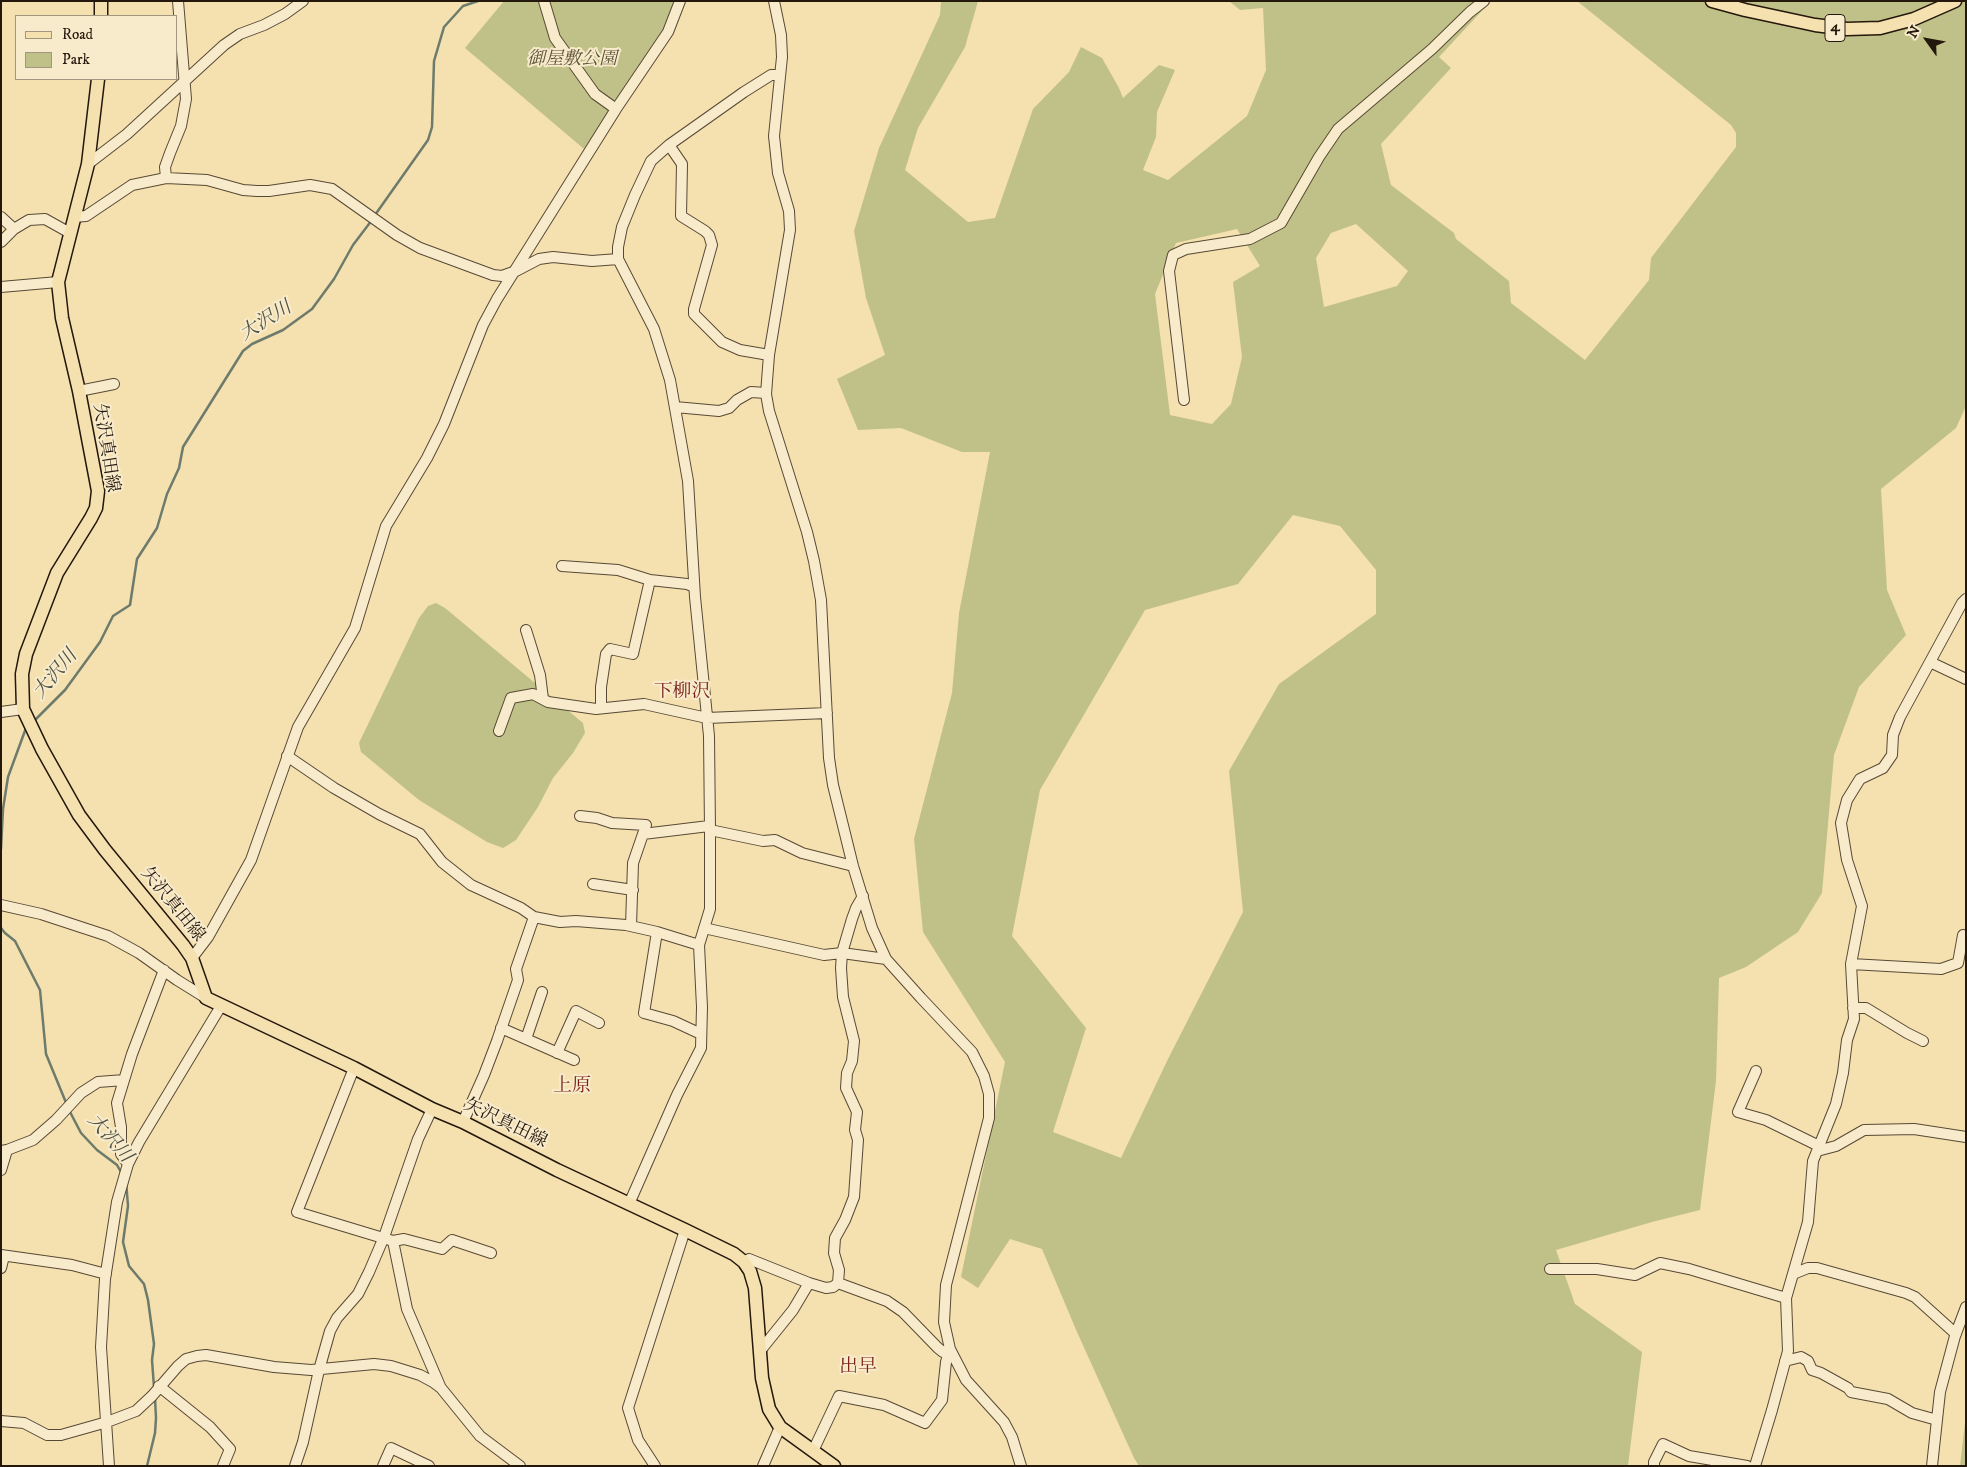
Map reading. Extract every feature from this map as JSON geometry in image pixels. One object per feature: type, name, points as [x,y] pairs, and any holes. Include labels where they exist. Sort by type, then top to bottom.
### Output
[{"type":"main road","points":[[101,1],[101,15]]},
{"type":"main road","name":"4","points":[[1712,1],[1762,14],[1847,29],[1880,28],[1914,19],[1955,1]]},
{"type":"main road","name":"矢沢真田線","points":[[98,80],[88,164],[58,282],[62,318],[79,391],[98,491],[96,508],[57,573],[26,654],[22,674],[23,709],[42,749],[79,815],[105,850],[172,928],[192,958],[206,998],[354,1068],[432,1109],[463,1122],[686,1230],[734,1254],[744,1262]]},
{"type":"main road","points":[[744,1262],[750,1271],[755,1288],[765,1395],[769,1409],[780,1428],[834,1466]]},
{"type":"street","points":[[166,178],[165,167],[185,113],[186,99],[178,1]]},
{"type":"street","points":[[88,164],[127,134],[224,45],[240,34],[264,25],[285,14],[303,1]]},
{"type":"street","points":[[544,1],[555,38],[595,94],[616,109]]},
{"type":"street","points":[[192,958],[208,937],[251,860],[298,727],[355,628],[386,526],[427,458],[444,424],[483,325],[616,109],[668,32],[680,1]]},
{"type":"street","points":[[774,1],[781,35],[782,56],[774,136],[778,173],[789,211],[790,230],[769,355],[766,393],[814,561],[820,600],[829,758],[833,785],[853,866],[872,928],[886,959],[972,1052],[984,1076],[988,1094],[989,1118],[946,1285],[944,1322],[950,1350],[966,1380],[1004,1422],[1012,1437],[1021,1466]]},
{"type":"street","points":[[1184,400],[1169,271],[1173,255],[1186,249],[1250,239],[1281,223],[1319,157],[1338,129],[1432,49],[1484,1]]},
{"type":"street","points":[[629,1204],[677,1095],[701,1048],[702,1007],[699,945],[710,909],[710,828],[707,718],[694,587],[688,481],[670,380],[654,329],[618,259],[622,227],[634,195],[651,161],[669,144],[762,80],[780,74]]},
{"type":"street","points":[[669,144],[682,164],[681,216],[705,231],[709,235],[712,245],[694,314],[722,342],[740,350],[769,355]]},
{"type":"street","points":[[74,217],[86,216],[132,184],[166,178],[207,180],[243,190],[257,191],[269,191],[310,184],[332,189],[420,248],[493,276],[502,276],[516,272],[539,259],[553,257],[592,261],[618,259]]},
{"type":"street","points":[[1,217],[14,229]]},
{"type":"street","points":[[1,242],[14,229],[29,220],[45,220],[70,233]]},
{"type":"street","points":[[1,286],[58,282]]},
{"type":"street","points":[[79,391],[114,384]]},
{"type":"street","points":[[675,407],[719,411],[729,408],[737,400],[751,392],[766,393]]},
{"type":"street","points":[[562,566],[618,570],[650,580],[687,584],[694,587]]},
{"type":"street","points":[[601,708],[601,686],[606,654],[610,649],[633,654],[650,580]]},
{"type":"street","points":[[1755,1466],[1788,1351],[1786,1298],[1808,1222],[1814,1161],[1836,1104],[1843,1073],[1847,1040],[1854,1019],[1851,964],[1862,906],[1847,860],[1841,823],[1847,800],[1860,779],[1883,768],[1892,755],[1894,735],[1900,717],[1962,603],[1966,599]]},
{"type":"street","points":[[526,630],[540,675],[543,699]]},
{"type":"street","points":[[1930,662],[1966,679]]},
{"type":"street","points":[[499,731],[511,698],[532,694],[548,702],[601,708],[644,704],[707,718],[827,713]]},
{"type":"street","points":[[1,712],[23,709]]},
{"type":"street","points":[[287,756],[334,788],[379,814],[420,834],[442,862],[471,885],[521,908],[534,917],[560,922],[576,921],[631,926],[699,945]]},
{"type":"street","points":[[580,816],[597,818],[612,823],[646,824],[633,863],[631,926]]},
{"type":"street","points":[[643,834],[710,828],[763,840],[775,840],[802,853],[853,866]]},
{"type":"street","points":[[593,884],[633,890]]},
{"type":"street","points":[[744,1262],[749,1259],[826,1288],[833,1287],[838,1283],[839,1270],[834,1253],[835,1238],[854,1196],[858,1140],[855,1130],[857,1112],[846,1088],[846,1074],[852,1061],[854,1041],[843,997],[841,968],[842,953],[856,908],[863,896]]},
{"type":"street","points":[[1,905],[40,914],[108,936],[139,953],[206,998]]},
{"type":"street","points":[[463,1122],[484,1075],[518,980],[516,969],[534,917]]},
{"type":"street","points":[[704,928],[824,955],[842,953],[886,959]]},
{"type":"street","points":[[658,932],[655,940],[644,1013],[673,1022],[701,1034]]},
{"type":"street","points":[[1851,964],[1941,969],[1958,963],[1963,935]]},
{"type":"street","points":[[128,1164],[121,1154],[121,1127],[117,1103],[164,970]]},
{"type":"street","points":[[526,1039],[542,992]]},
{"type":"street","points":[[110,1466],[101,1346],[106,1274],[117,1202],[128,1164],[155,1114],[221,1006]]},
{"type":"street","points":[[1853,1008],[1866,1008],[1923,1041]]},
{"type":"street","points":[[557,1052],[576,1011],[600,1023]]},
{"type":"street","points":[[501,1028],[574,1060]]},
{"type":"street","points":[[354,1068],[297,1212],[388,1239],[404,1239],[442,1249],[452,1240],[491,1252]]},
{"type":"street","points":[[1756,1071],[1738,1112],[1766,1120],[1818,1148],[1836,1146],[1864,1130],[1914,1129],[1966,1137]]},
{"type":"street","points":[[1,1170],[4,1151],[33,1140],[56,1120],[81,1093],[98,1082],[124,1080]]},
{"type":"street","points":[[296,1466],[330,1331],[337,1318],[358,1294],[388,1239],[418,1139],[432,1109]]},
{"type":"street","points":[[655,1466],[638,1440],[628,1408],[686,1230]]},
{"type":"street","points":[[388,1239],[407,1309],[441,1388],[480,1436],[507,1461],[520,1466]]},
{"type":"street","points":[[1,1268],[2,1255],[72,1265],[106,1274]]},
{"type":"street","points":[[1550,1269],[1597,1269],[1635,1275],[1660,1263],[1690,1269],[1786,1298]]},
{"type":"street","points":[[1793,1274],[1808,1268],[1817,1268],[1906,1293],[1915,1297],[1956,1334]]},
{"type":"street","points":[[760,1351],[793,1310],[809,1283]]},
{"type":"street","points":[[838,1283],[888,1301],[903,1312],[943,1352],[950,1350]]},
{"type":"street","points":[[1932,1466],[1940,1392],[1956,1334],[1966,1307]]},
{"type":"street","points":[[813,1451],[839,1396],[884,1405],[925,1423],[942,1400],[946,1362],[950,1350]]},
{"type":"street","points":[[1,1421],[24,1422],[47,1435],[61,1435],[107,1422],[136,1411],[152,1396],[172,1371],[186,1359],[206,1354],[282,1368],[319,1370],[374,1364],[391,1366],[420,1375],[441,1388]]},
{"type":"street","points":[[1785,1361],[1801,1356],[1808,1361],[1812,1370],[1835,1380],[1851,1392],[1888,1399],[1912,1414],[1937,1420]]},
{"type":"street","points":[[159,1386],[210,1427],[230,1449],[223,1466]]},
{"type":"street","points":[[763,1466],[780,1428]]},
{"type":"street","points":[[1654,1466],[1654,1462],[1663,1444],[1689,1456],[1747,1466]]},
{"type":"street","points":[[383,1466],[391,1448],[429,1466]]},
{"type":"green space","name":"御屋敷公園","points":[[504,1],[676,1],[664,31],[584,149],[465,48]]},
{"type":"green space","points":[[941,1],[978,1],[965,47],[918,128],[905,170],[968,222],[995,218],[1033,109],[1069,72],[1081,47],[1102,58],[1123,98],[1159,65],[1175,70],[1157,112],[1156,137],[1143,170],[1168,180],[1247,116],[1266,70],[1263,8],[1240,10],[1229,1],[1491,1],[1439,57],[1451,68],[1381,144],[1391,185],[1454,233],[1456,239],[1509,281],[1511,303],[1585,360],[1649,280],[1651,258],[1736,147],[1736,133],[1731,125],[1577,1],[1966,1],[1966,406],[1956,428],[1881,489],[1887,590],[1906,635],[1859,687],[1834,755],[1822,893],[1798,932],[1746,967],[1719,978],[1716,1081],[1700,1210],[1556,1250],[1575,1304],[1642,1352],[1628,1466],[1139,1466],[1077,1332],[1042,1249],[1010,1239],[978,1288],[961,1277],[1005,1062],[923,932],[914,839],[952,693],[959,613],[990,452],[962,452],[901,428],[858,430],[837,379],[885,355],[866,298],[854,231],[879,148],[940,15]],"holes":[[[1356,224],[1408,271],[1397,286],[1324,307],[1316,258],[1331,233]],[[1237,229],[1260,266],[1233,282],[1242,357],[1231,404],[1212,424],[1170,415],[1155,294],[1176,243]],[[1293,515],[1340,526],[1376,570],[1376,614],[1279,684],[1229,771],[1243,912],[1168,1059],[1121,1158],[1053,1132],[1086,1028],[1012,936],[1040,790],[1145,610],[1238,584]]]},
{"type":"green space","points":[[436,603],[445,608],[583,723],[585,733],[573,753],[553,778],[538,807],[516,840],[503,848],[487,842],[419,800],[361,752],[359,743],[419,618],[428,606]]},
{"type":"green space","points":[[1966,1414],[1966,1466],[1960,1466]]},
{"type":"waterway","name":"大沢川","points":[[375,215],[428,140],[432,127],[434,61],[444,27],[463,6],[478,1]]},
{"type":"waterway","name":"大沢川","points":[[34,721],[65,690],[100,642],[113,616],[130,605],[137,559],[157,528],[167,494],[179,468],[183,447],[243,351],[252,344],[283,330],[312,309],[334,279],[353,245],[372,220]]},
{"type":"waterway","name":"大沢川","points":[[1,849],[3,809],[8,777],[26,728]]},
{"type":"waterway","name":"大沢川","points":[[1,928],[15,941],[40,990],[46,1054],[67,1105]]},
{"type":"waterway","name":"大沢川","points":[[69,1110],[81,1133],[97,1150],[117,1165],[122,1174]]},
{"type":"waterway","name":"大沢川","points":[[126,1181],[128,1206],[123,1242],[129,1266],[144,1284],[148,1300],[154,1344],[152,1360],[154,1387]]},
{"type":"waterway","name":"大沢川","points":[[147,1466],[155,1433],[155,1398]]},
{"type":"district","name":"下柳沢","points":[[682,693]]},
{"type":"district","name":"上原","points":[[572,1087]]},
{"type":"district","name":"出早","points":[[858,1368]]}]
